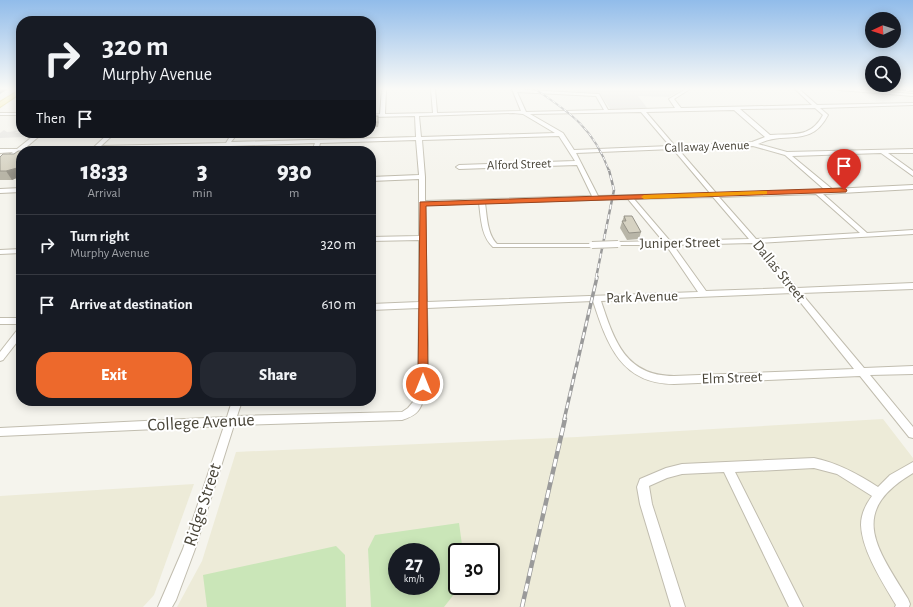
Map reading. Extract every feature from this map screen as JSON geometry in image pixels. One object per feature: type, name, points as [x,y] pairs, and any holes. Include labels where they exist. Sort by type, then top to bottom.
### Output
[{"type":"street","points":[[417,117],[422,177],[422,304]]},
{"type":"street","points":[[532,117],[562,134],[579,163],[596,198]]},
{"type":"street","name":"Dallas Street","points":[[648,117],[754,241],[913,434]]},
{"type":"street","points":[[746,117],[769,137]]},
{"type":"street","points":[[753,144],[769,137],[798,136],[814,130],[822,124],[825,117]]},
{"type":"street","points":[[162,146],[562,134]]},
{"type":"street","points":[[23,146],[34,138]]},
{"type":"street","points":[[98,146],[107,138]]},
{"type":"street","points":[[228,144],[232,138]]},
{"type":"street","points":[[317,146],[318,142]]},
{"type":"street","name":"Callaway Avenue","points":[[572,152],[753,144],[787,154],[913,151]]},
{"type":"street","points":[[0,151],[16,150]]},
{"type":"street","points":[[0,165],[16,152]]},
{"type":"street","points":[[882,152],[913,174]]},
{"type":"street","points":[[787,154],[830,191]]},
{"type":"street","name":"Alford Street","points":[[459,167],[579,163]]},
{"type":"street","points":[[376,179],[422,177]]},
{"type":"street","points":[[422,204],[818,192],[913,187]]},
{"type":"street","points":[[0,191],[16,190]]},
{"type":"street","points":[[818,192],[866,235]]},
{"type":"street","points":[[629,197],[668,243],[704,295]]},
{"type":"street","name":"Juniper Street","points":[[482,202],[488,237],[491,244],[494,246],[754,241],[913,232]]},
{"type":"street","points":[[376,239],[422,238]]},
{"type":"street","points":[[0,252],[16,251]]},
{"type":"street","name":"Park Avenue","points":[[376,307],[913,286]]},
{"type":"street","name":"Elm Street","points":[[596,298],[608,335],[625,363],[638,372],[653,378],[674,380],[913,370]]},
{"type":"street","name":"College Avenue","points":[[0,432],[231,421],[402,416],[410,414],[415,410],[423,384],[422,304]]},
{"type":"street","points":[[0,321],[16,321]]},
{"type":"street","points":[[0,358],[16,337]]},
{"type":"street","name":"Ridge Street","points":[[165,607],[190,549],[236,406]]},
{"type":"street","points":[[678,607],[646,504],[642,487],[644,483],[661,475],[682,469],[814,463],[832,466],[880,494]]},
{"type":"street","points":[[726,466],[796,607]]},
{"type":"street","points":[[902,607],[903,604],[876,555],[868,535],[868,516],[874,501],[889,484],[913,467]]},
{"type":"shaded area","points":[[4,130],[7,132],[16,131],[16,137],[0,138],[0,133]]},
{"type":"shaded area","points":[[883,419],[913,458],[913,607],[177,607],[202,561],[236,452],[577,437]]},
{"type":"shaded area","points":[[194,484],[154,595],[143,607],[0,607],[0,496]]},
{"type":"green space","points":[[459,523],[462,543],[448,543],[448,595],[453,595],[444,607],[371,607],[368,549],[375,535]]},
{"type":"green space","points":[[336,546],[345,555],[346,607],[207,607],[203,575]]},
{"type":"building","points":[[16,152],[16,168],[0,171],[0,157],[3,154],[14,154]]},
{"type":"building","points":[[624,216],[632,216],[641,232],[629,233],[622,221],[626,221]]},
{"type":"railway","points":[[574,117],[596,144],[609,171]]},
{"type":"railway","points":[[596,278],[614,190],[609,170]]},
{"type":"railway","points":[[564,420],[597,277]]},
{"type":"railway","points":[[522,607],[565,419]]},
{"type":"slow traffic","points":[[644,197],[765,193]]},
{"type":"route","points":[[423,384],[422,204],[844,190]]}]
